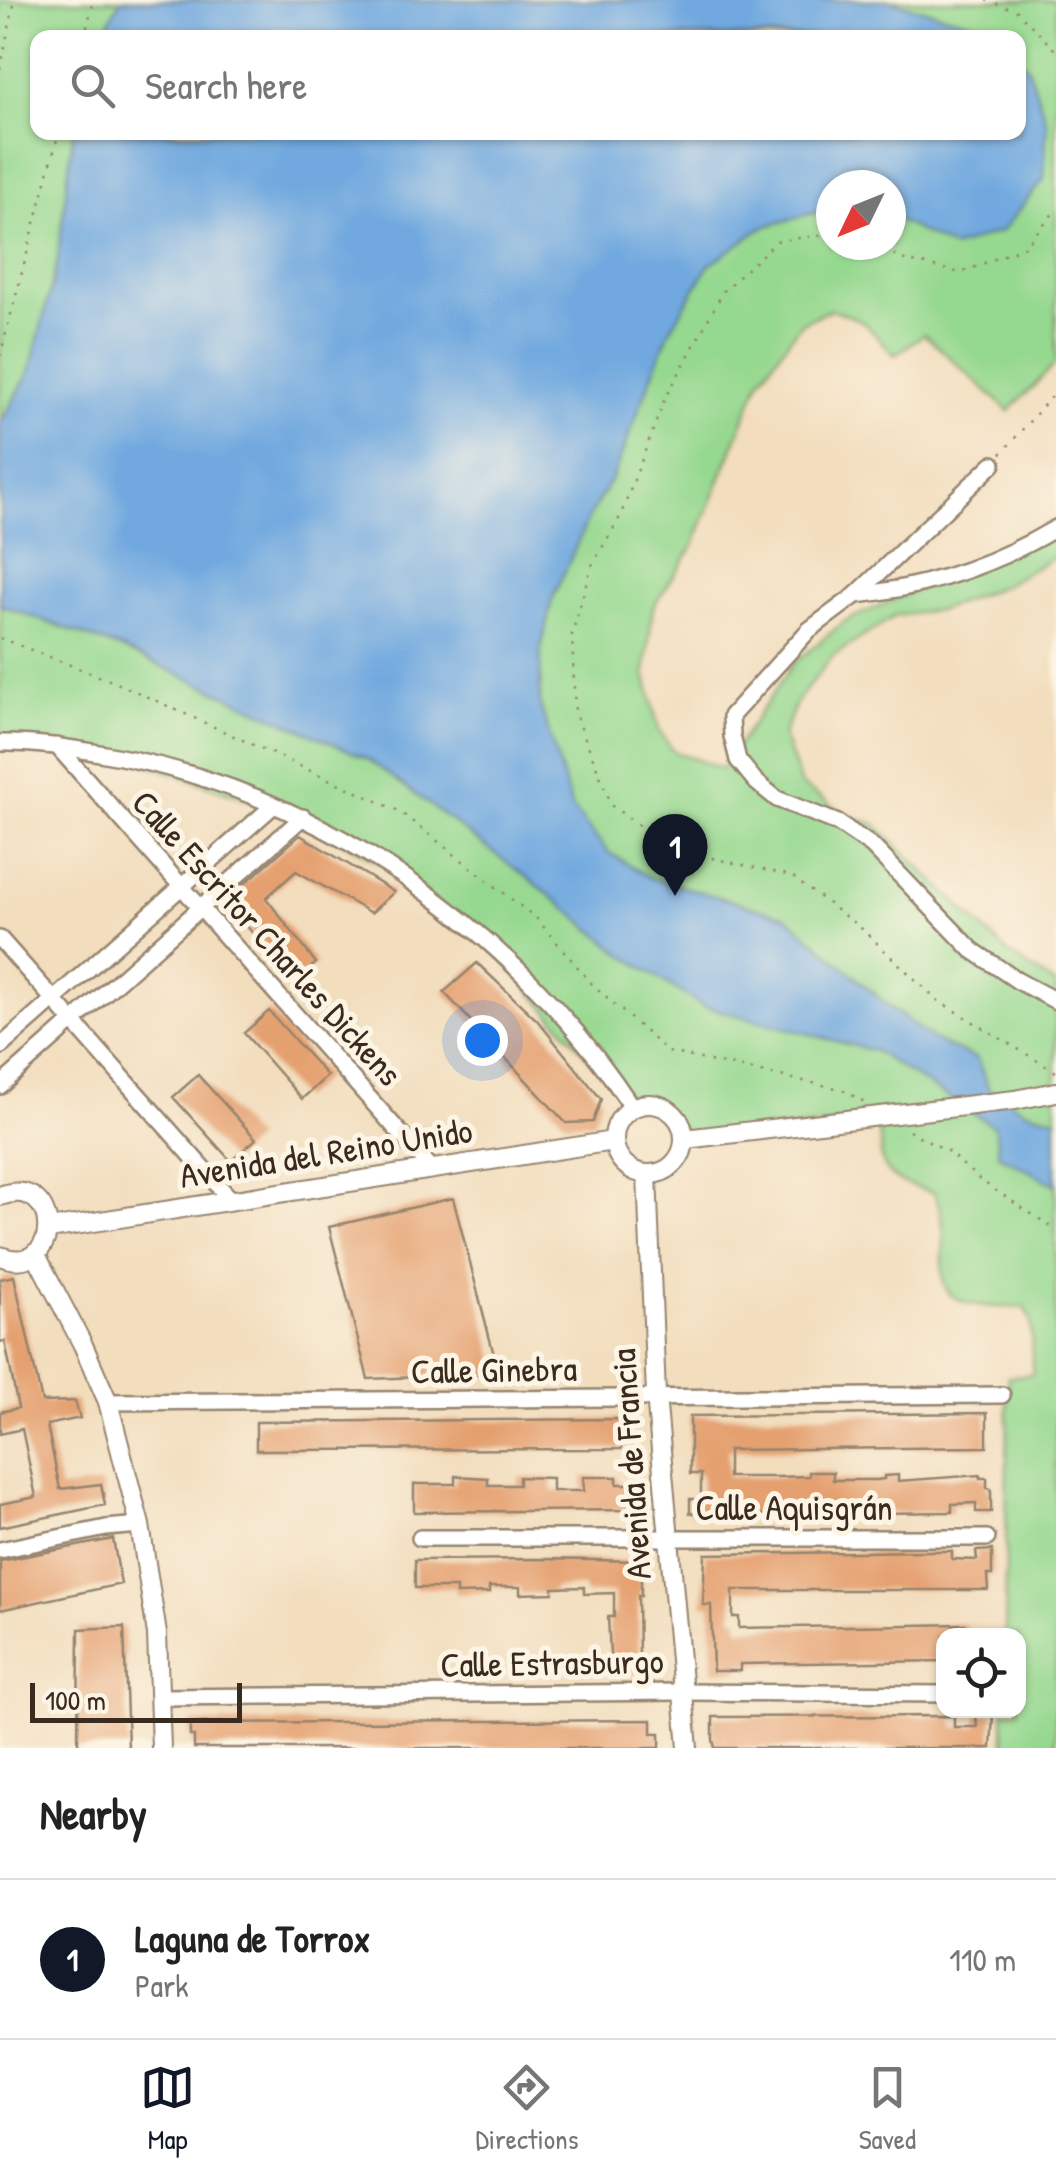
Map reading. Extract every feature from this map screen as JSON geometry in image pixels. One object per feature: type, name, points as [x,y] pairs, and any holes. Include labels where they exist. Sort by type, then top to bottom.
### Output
[{"type":"street","points":[[992,464],[856,595],[809,630],[732,716],[732,736],[738,760],[756,782],[778,799],[838,822],[872,846],[972,950],[1056,1001]]},
{"type":"street","points":[[856,595],[903,590],[983,566],[1056,528]]},
{"type":"street","points":[[0,743],[57,746],[129,758],[208,778],[303,817],[380,861],[496,949],[556,1010],[632,1107]]},
{"type":"street","name":"Calle Escritor Charles Dickens","points":[[57,746],[432,1169]]},
{"type":"street","points":[[0,1047],[274,804]]},
{"type":"street","points":[[0,1086],[303,817]]},
{"type":"street","points":[[0,939],[231,1200]]},
{"type":"street","points":[[684,1139],[1056,1092]]},
{"type":"street","points":[[656,1104],[667,1108],[682,1127],[684,1139],[678,1160],[669,1168],[647,1174],[628,1168],[620,1160],[613,1141],[618,1121],[632,1107],[656,1104]]},
{"type":"street","name":"Avenida del Reino Unido","points":[[48,1229],[613,1141]]},
{"type":"street","name":"Avenida de Francia","points":[[647,1174],[656,1396],[688,1748]]},
{"type":"street","points":[[0,1196],[16,1192],[36,1200],[44,1208],[48,1229],[35,1253],[16,1260],[0,1256]]},
{"type":"street","points":[[35,1253],[83,1344],[108,1402],[140,1525],[158,1634],[161,1748]]},
{"type":"street","name":"Calle Ginebra","points":[[108,1402],[1002,1395]]},
{"type":"street","points":[[0,1550],[106,1528],[140,1525]]},
{"type":"street","name":"Calle Aquisgrán","points":[[420,1538],[987,1538]]},
{"type":"street","name":"Calle Estrasburgo","points":[[160,1698],[683,1692],[936,1694]]},
{"type":"path","points":[[0,70],[15,0]]},
{"type":"path","points":[[86,30],[94,0]]},
{"type":"path","points":[[986,0],[1016,10],[1056,51]]},
{"type":"path","points":[[0,356],[57,140]]},
{"type":"path","points":[[906,260],[961,273],[1024,246],[1056,210]]},
{"type":"path","points":[[816,236],[776,240],[724,290],[664,401],[620,517],[591,568],[572,634],[575,713],[612,806],[672,849],[791,876],[862,929],[937,1000],[1056,1072]]},
{"type":"path","points":[[992,464],[1056,391]]},
{"type":"path","points":[[0,638],[117,683],[399,811],[537,920],[592,984],[668,1052],[841,1089],[946,1150],[980,1180],[1056,1230]]},
{"type":"green space","points":[[0,0],[1056,0],[1056,363],[1009,411],[924,334],[895,355],[862,321],[832,309],[801,323],[760,380],[693,547],[653,607],[645,673],[659,730],[673,751],[722,769],[793,664],[845,621],[1056,529],[1056,556],[1002,586],[940,610],[897,615],[833,656],[797,701],[783,735],[801,785],[851,817],[875,824],[1008,953],[1056,985],[1056,1748],[1004,1748],[1004,1718],[1026,1718],[1026,1628],[1005,1628],[1008,1377],[1033,1374],[1031,1321],[1025,1307],[960,1301],[948,1291],[943,1277],[942,1217],[933,1192],[902,1182],[886,1170],[879,1119],[686,1138],[677,1121],[664,1111],[630,1105],[495,950],[389,868],[305,819],[140,762],[0,746]]},
{"type":"water","points":[[120,0],[887,0],[990,30],[105,30]]},
{"type":"water","points":[[1026,66],[1047,123],[1044,179],[1002,231],[953,248],[906,224],[906,170],[816,170],[816,212],[763,227],[709,265],[669,332],[614,474],[589,517],[552,600],[541,649],[540,704],[572,808],[608,852],[651,878],[786,916],[933,1040],[977,1059],[989,1090],[1029,1112],[1056,1118],[1056,1185],[999,1155],[995,1127],[874,1051],[702,1006],[622,954],[541,888],[368,759],[122,649],[0,605],[0,424],[30,371],[57,264],[72,140],[1026,140]]},
{"type":"building","points":[[300,835],[394,892],[371,913],[296,871],[266,898],[316,963],[295,982],[225,901]]},
{"type":"building","points":[[477,963],[537,1020],[601,1099],[593,1122],[566,1123],[444,992]]},
{"type":"building","points":[[269,1011],[327,1076],[302,1099],[244,1033]]},
{"type":"building","points":[[198,1075],[256,1139],[231,1161],[173,1097]]},
{"type":"building","points":[[453,1198],[499,1374],[368,1379],[329,1227]]},
{"type":"building","points":[[14,1276],[42,1402],[75,1401],[80,1418],[47,1425],[60,1489],[101,1484],[105,1505],[0,1527],[0,1504],[36,1497],[22,1429],[0,1434],[0,1412],[18,1408],[5,1341],[0,1342],[0,1279]]},
{"type":"building","points":[[987,1413],[987,1447],[728,1450],[728,1477],[833,1472],[833,1480],[877,1480],[898,1475],[898,1481],[980,1475],[987,1478],[987,1488],[991,1489],[991,1512],[976,1512],[976,1503],[952,1504],[952,1512],[690,1513],[690,1499],[701,1499],[701,1474],[690,1474],[690,1416]]},
{"type":"building","points":[[620,1419],[621,1449],[256,1450],[256,1422]]},
{"type":"building","points":[[455,1476],[488,1478],[488,1485],[519,1485],[519,1477],[552,1478],[552,1491],[584,1491],[583,1477],[617,1477],[617,1484],[629,1484],[629,1510],[414,1512],[414,1484],[455,1484]]},
{"type":"building","points":[[113,1539],[121,1584],[0,1610],[0,1561]]},
{"type":"building","points":[[992,1550],[988,1590],[733,1590],[733,1617],[739,1617],[739,1628],[965,1624],[965,1628],[936,1628],[936,1661],[740,1664],[740,1671],[713,1671],[711,1605],[703,1605],[705,1554],[952,1551],[952,1559],[977,1560],[976,1551]]},
{"type":"building","points":[[415,1560],[641,1561],[639,1658],[644,1658],[644,1672],[611,1673],[608,1617],[614,1617],[614,1593],[584,1594],[584,1587],[520,1594],[520,1587],[489,1587],[489,1593],[456,1594],[456,1588],[415,1588]]},
{"type":"building","points":[[124,1627],[128,1748],[78,1748],[79,1629]]},
{"type":"building","points":[[936,1716],[954,1718],[954,1727],[977,1727],[976,1718],[993,1718],[991,1748],[715,1748],[713,1740],[713,1717]]},
{"type":"building","points":[[652,1720],[652,1733],[660,1733],[660,1748],[194,1748],[194,1736],[190,1736],[190,1723]]},
{"type":"place","name":"Laguna de Torrox","points":[[675,896]]}]
